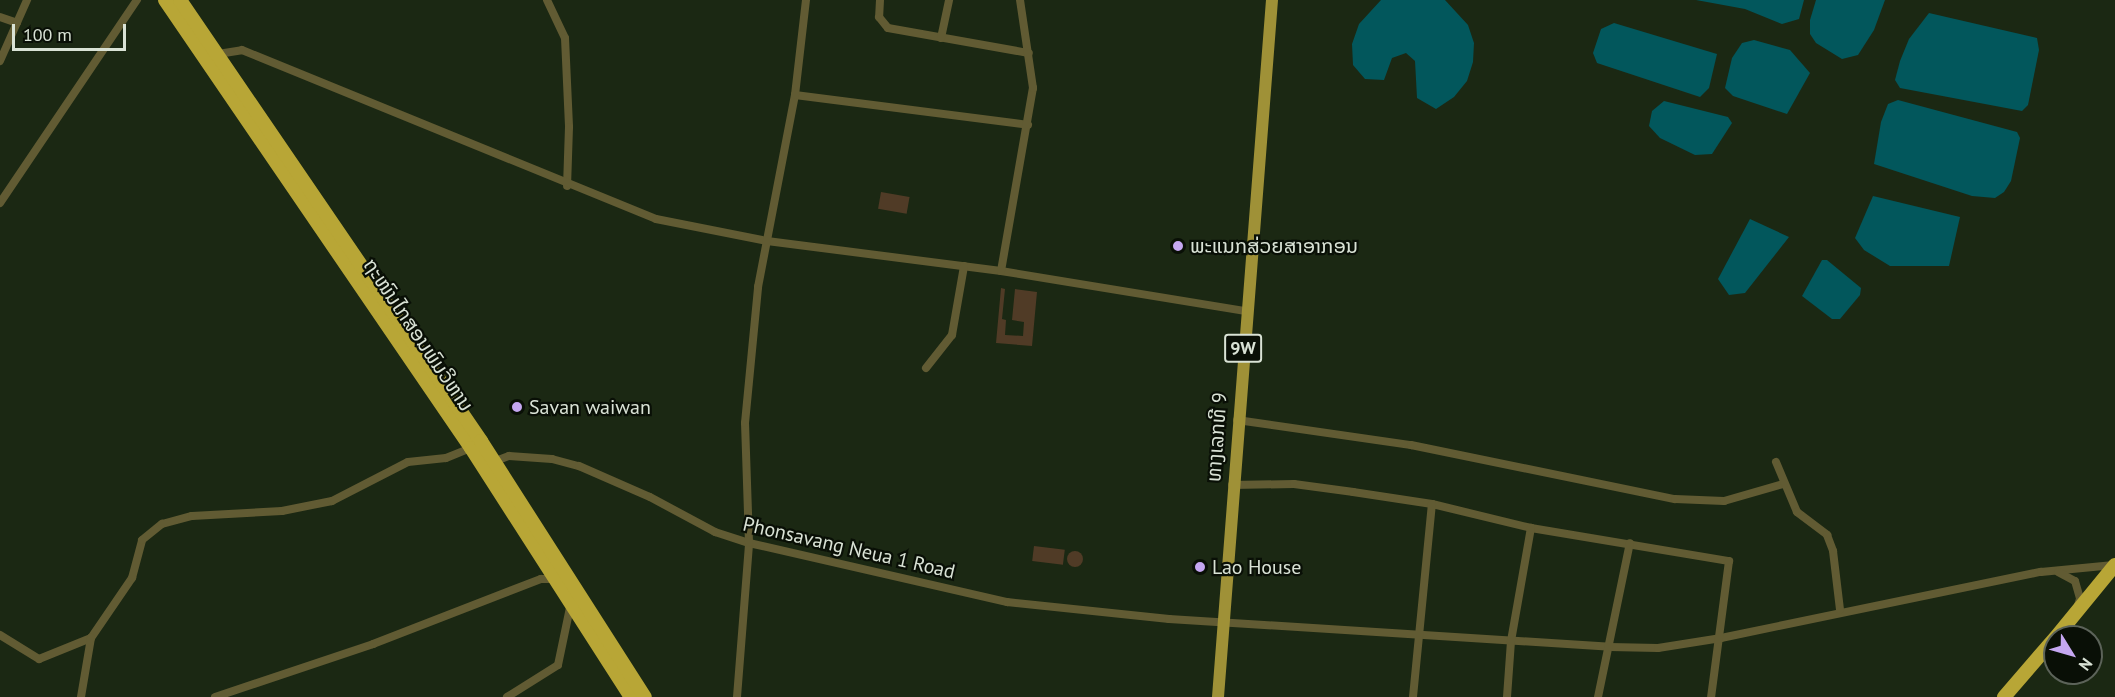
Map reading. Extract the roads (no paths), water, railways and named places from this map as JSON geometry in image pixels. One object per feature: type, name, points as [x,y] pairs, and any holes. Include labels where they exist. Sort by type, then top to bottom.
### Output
[{"type":"highway","name":"ຖະໜົນໄກສອນພົມວິຫານ","points":[[165,0],[471,448],[489,465],[556,580],[631,697]]},
{"type":"highway","name":"ຖະໜົນໄກສອນພົມວິຫານ","points":[[180,0],[645,697]]},
{"type":"highway","points":[[2065,625],[2115,565]]},
{"type":"highway","points":[[2004,697],[2043,652]]},
{"type":"main road","name":"ທາງເລກທີ 9","points":[[1218,697],[1237,420],[1272,0]]},
{"type":"street","points":[[0,61],[27,0]]},
{"type":"street","points":[[0,203],[137,0]]},
{"type":"street","points":[[547,0],[565,38],[569,127],[567,186]]},
{"type":"street","points":[[736,697],[749,543],[745,423],[758,287],[795,95],[806,0]]},
{"type":"street","points":[[880,0],[879,18],[888,28],[1029,53]]},
{"type":"street","points":[[941,38],[949,0]]},
{"type":"street","points":[[1001,271],[1033,88],[1020,0]]},
{"type":"street","points":[[0,17],[17,23]]},
{"type":"street","points":[[218,54],[242,50],[567,186],[656,219],[767,241],[1001,271],[1246,311]]},
{"type":"street","points":[[795,95],[1028,125]]},
{"type":"street","points":[[926,368],[951,335],[963,266]]},
{"type":"street","points":[[1237,420],[1411,445],[1675,499],[1724,501],[1783,484]]},
{"type":"street","points":[[81,697],[91,638],[132,578],[142,540],[162,524],[192,516],[282,511],[332,501],[408,462],[446,458],[471,448]]},
{"type":"street","name":"Phonsavang Neua 1 Road","points":[[489,465],[509,456],[525,456],[579,466],[650,497],[715,532],[749,543],[1007,602],[1224,621],[1511,641],[1658,648],[1721,638],[1840,610],[2041,572],[2115,565]]},
{"type":"street","points":[[1776,462],[1783,484],[1797,512],[1827,535],[1833,551],[1840,610]]},
{"type":"street","points":[[1232,485],[1294,484],[1432,504],[1531,528],[1729,561],[1721,638],[1711,697]]},
{"type":"street","points":[[1413,697],[1422,634],[1432,504]]},
{"type":"street","points":[[1507,697],[1511,641],[1531,528]]},
{"type":"street","points":[[1598,697],[1630,543]]},
{"type":"street","points":[[2041,572],[2069,576],[2078,588],[2080,599],[2064,625]]},
{"type":"street","points":[[215,697],[373,644],[541,579],[556,580]]},
{"type":"street","points":[[507,697],[558,665],[571,603]]},
{"type":"street","points":[[0,635],[39,659],[91,638]]},
{"type":"water","points":[[1381,0],[1445,0],[1468,25],[1474,43],[1473,62],[1467,81],[1454,97],[1436,109],[1417,98],[1415,61],[1406,53],[1392,58],[1384,80],[1365,79],[1353,65],[1352,44],[1359,24]]},
{"type":"water","points":[[1696,0],[1804,0],[1799,19],[1782,24],[1745,9]]},
{"type":"water","points":[[1816,0],[1885,0],[1874,30],[1858,55],[1842,59],[1816,43],[1810,34],[1810,20]]},
{"type":"water","points":[[1929,13],[2037,38],[2039,50],[2028,105],[2022,111],[1900,88],[1895,80],[1900,61],[1909,39]]},
{"type":"water","points":[[1614,23],[1717,54],[1709,88],[1700,97],[1597,63],[1593,53],[1601,29]]},
{"type":"water","points":[[1754,40],[1790,50],[1810,73],[1787,114],[1733,96],[1725,88],[1732,58],[1742,43]]},
{"type":"water","points":[[1898,100],[2017,132],[2020,138],[2011,181],[2004,192],[1995,198],[1972,196],[1874,164],[1881,122],[1888,104]]},
{"type":"water","points":[[1664,101],[1728,117],[1732,123],[1712,154],[1695,155],[1660,138],[1649,126],[1652,111]]},
{"type":"water","points":[[1873,196],[1960,217],[1949,266],[1890,266],[1864,250],[1855,238]]},
{"type":"water","points":[[1750,219],[1789,237],[1745,293],[1729,295],[1718,279]]},
{"type":"water","points":[[1822,260],[1827,260],[1861,288],[1860,295],[1840,319],[1832,319],[1802,296]]},
{"type":"place","name":"ພະແນກສ່ວຍສາອາກອນ","points":[[1178,246]]},
{"type":"place","name":"Savan waiwan","points":[[517,407]]},
{"type":"place","name":"Lao House","points":[[1200,567]]}]
